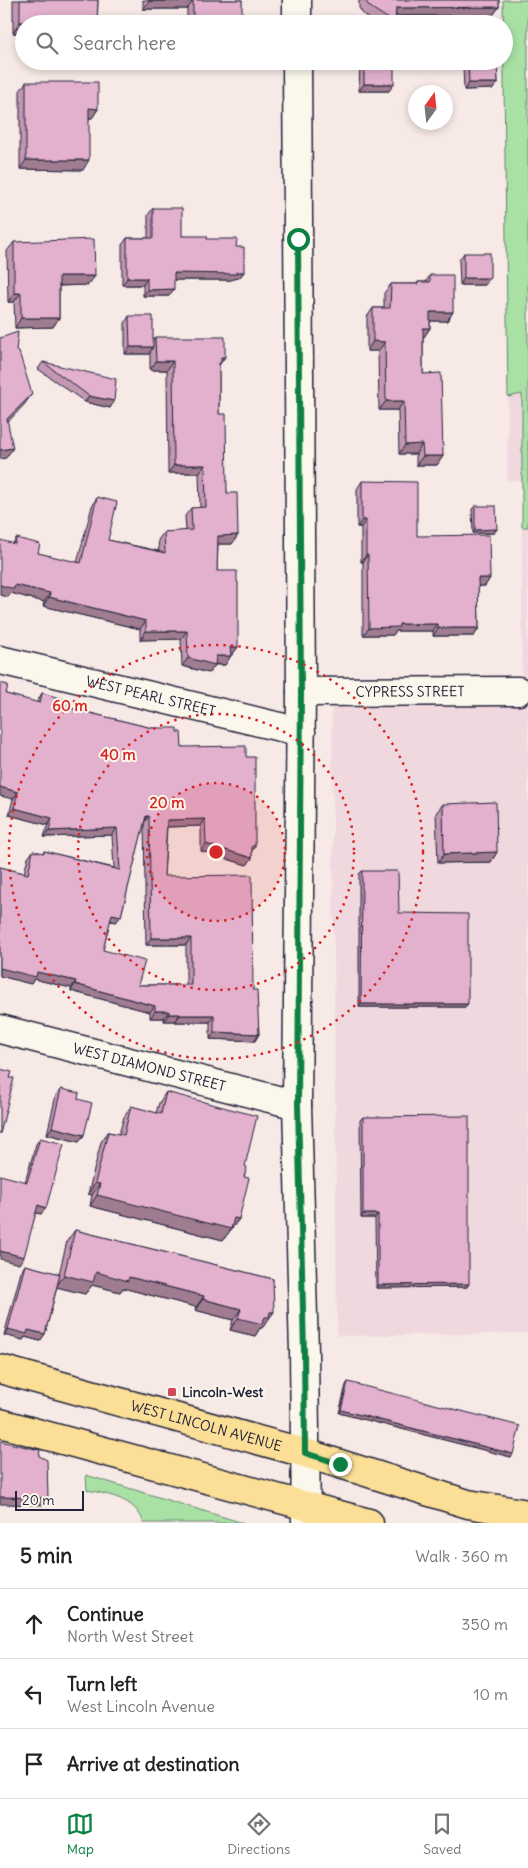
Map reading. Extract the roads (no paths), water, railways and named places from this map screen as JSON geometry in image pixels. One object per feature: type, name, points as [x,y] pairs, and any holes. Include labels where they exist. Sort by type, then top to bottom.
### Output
[{"type":"main road","name":"WEST LINCOLN AVENUE","points":[[0,1369],[305,1453],[468,1504],[528,1514]]},
{"type":"main road","points":[[0,1423],[306,1515],[369,1523]]},
{"type":"street","points":[[297,0],[297,15]]},
{"type":"street","points":[[297,70],[301,692],[298,1105],[306,1515]]},
{"type":"street","name":"WEST PEARL STREET","points":[[0,660],[301,732]]},
{"type":"street","name":"CYPRESS STREET","points":[[301,692],[518,691]]},
{"type":"street","name":"WEST DIAMOND STREET","points":[[0,1029],[298,1105]]},
{"type":"place","name":"Lincoln-West","points":[[172,1392]]}]
